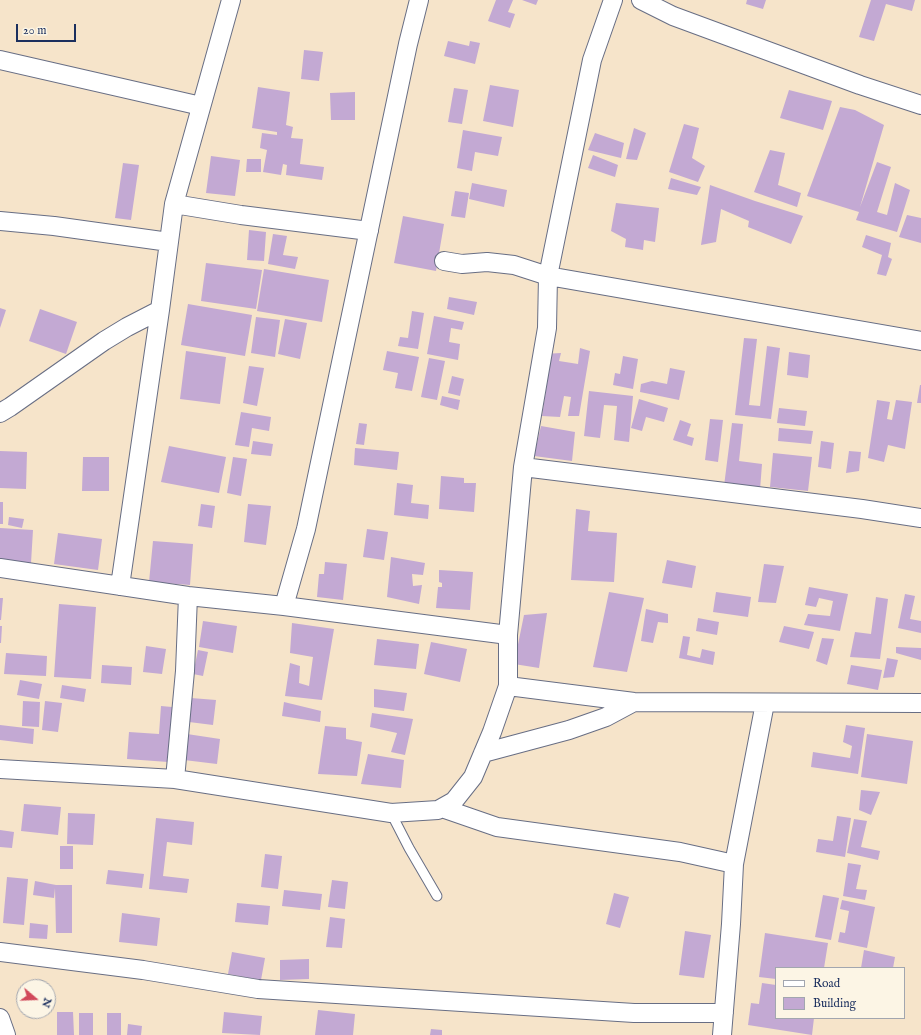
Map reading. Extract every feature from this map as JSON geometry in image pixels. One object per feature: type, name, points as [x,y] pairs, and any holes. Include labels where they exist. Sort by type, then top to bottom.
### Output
[{"type":"street","points":[[120,586],[174,204],[231,0]]},
{"type":"street","points":[[284,606],[306,529],[408,44],[419,0]]},
{"type":"street","points":[[0,769],[175,779],[391,813],[438,810],[454,801],[473,777],[484,753],[508,686],[508,635],[523,467],[547,328],[548,276],[592,60],[612,0]]},
{"type":"street","points":[[641,0],[673,16],[860,85],[921,105]]},
{"type":"street","points":[[0,60],[201,106]]},
{"type":"street","points":[[174,204],[241,215],[369,231]]},
{"type":"street","points":[[0,221],[54,226],[169,242]]},
{"type":"street","points":[[444,261],[462,264],[502,263],[514,265],[548,276],[921,341]]},
{"type":"street","points":[[0,413],[104,341],[160,310]]},
{"type":"street","points":[[523,467],[862,509],[921,518]]},
{"type":"street","points":[[0,568],[188,596],[284,606],[508,635]]},
{"type":"street","points":[[175,779],[185,671],[188,596]]},
{"type":"street","points":[[508,686],[634,702],[921,703]]},
{"type":"street","points":[[484,753],[569,730],[606,717],[634,702]]},
{"type":"street","points":[[722,1035],[734,864],[765,703]]},
{"type":"street","points":[[442,808],[497,827],[680,852],[734,864]]},
{"type":"street","points":[[0,952],[143,970],[258,989],[634,1013],[724,1013]]},
{"type":"street","points":[[0,1018],[6,1035]]},
{"type":"lane","points":[[391,813],[408,848],[437,896]]},
{"type":"building","points":[[496,0],[513,0],[508,12],[515,14],[510,28],[488,21]]},
{"type":"building","points":[[522,0],[538,0],[536,5]]},
{"type":"building","points":[[747,0],[766,0],[763,9],[746,4]]},
{"type":"building","points":[[871,0],[915,0],[912,11],[886,4],[874,41],[859,37]]},
{"type":"building","points":[[448,41],[469,46],[470,41],[480,43],[475,64],[444,56]]},
{"type":"building","points":[[304,50],[323,52],[319,81],[301,79]]},
{"type":"building","points":[[490,85],[519,90],[513,127],[483,121]]},
{"type":"building","points":[[258,87],[290,92],[286,125],[293,127],[291,138],[303,139],[300,164],[324,167],[322,180],[286,175],[287,165],[283,164],[281,175],[263,172],[267,150],[260,148],[262,133],[277,135],[277,132],[252,128]]},
{"type":"building","points":[[454,88],[468,90],[462,124],[448,122]]},
{"type":"building","points":[[789,90],[832,101],[823,130],[780,118]]},
{"type":"building","points":[[355,92],[355,120],[331,120],[330,93]]},
{"type":"building","points":[[840,107],[855,110],[884,125],[860,207],[877,162],[891,167],[877,212],[887,215],[895,183],[910,190],[897,232],[856,220],[859,212],[807,196]]},
{"type":"building","points":[[684,124],[699,128],[692,158],[705,166],[698,182],[669,172]]},
{"type":"building","points":[[634,128],[646,133],[637,160],[626,159]]},
{"type":"building","points":[[463,130],[502,137],[498,156],[475,152],[472,171],[457,168]]},
{"type":"building","points":[[595,133],[624,143],[621,158],[588,150]]},
{"type":"building","points":[[770,150],[785,153],[778,185],[801,193],[797,207],[754,192]]},
{"type":"building","points":[[593,155],[618,165],[615,177],[588,168]]},
{"type":"building","points":[[211,156],[240,160],[235,196],[206,193]]},
{"type":"building","points":[[247,159],[261,159],[261,172],[246,172]]},
{"type":"building","points":[[123,163],[139,165],[131,220],[115,218]]},
{"type":"building","points":[[671,178],[701,187],[697,195],[668,189]]},
{"type":"building","points":[[472,183],[507,190],[504,207],[469,199]]},
{"type":"building","points":[[710,185],[803,216],[791,244],[748,227],[749,221],[721,209],[716,242],[701,245]]},
{"type":"building","points":[[455,191],[469,193],[465,218],[451,216]]},
{"type":"building","points":[[616,203],[659,208],[655,242],[644,240],[643,250],[625,247],[626,239],[611,231]]},
{"type":"building","points":[[907,215],[921,218],[921,243],[899,237]]},
{"type":"building","points":[[403,216],[444,224],[436,271],[394,263]]},
{"type":"building","points":[[249,230],[266,232],[264,261],[247,260]]},
{"type":"building","points":[[273,234],[287,236],[283,255],[298,257],[295,269],[268,264]]},
{"type":"building","points":[[866,235],[891,243],[888,257],[892,259],[886,276],[877,274],[882,255],[862,247]]},
{"type":"building","points":[[206,263],[262,270],[256,309],[201,301]]},
{"type":"building","points":[[264,269],[329,280],[322,322],[257,311]]},
{"type":"building","points":[[449,297],[477,302],[474,315],[447,309]]},
{"type":"building","points":[[188,304],[252,315],[245,356],[181,345]]},
{"type":"building","points":[[0,308],[6,310],[0,328]]},
{"type":"building","points":[[40,309],[77,322],[66,354],[29,341]]},
{"type":"building","points":[[412,311],[424,313],[418,349],[398,346],[400,337],[408,338]]},
{"type":"building","points":[[434,316],[464,322],[462,330],[451,328],[449,342],[460,344],[458,360],[427,354]]},
{"type":"building","points":[[256,317],[280,320],[275,357],[251,353]]},
{"type":"building","points":[[285,319],[307,323],[300,359],[278,354]]},
{"type":"building","points":[[744,338],[757,339],[749,405],[760,406],[767,346],[780,348],[771,419],[735,415]]},
{"type":"building","points":[[580,348],[590,351],[579,416],[568,416],[571,397],[564,396],[560,417],[542,416],[548,377],[539,376],[544,354],[561,353],[559,361],[578,364]]},
{"type":"building","points":[[186,351],[226,357],[220,404],[180,399]]},
{"type":"building","points":[[387,351],[419,357],[412,391],[395,388],[398,373],[383,370]]},
{"type":"building","points":[[789,352],[810,355],[808,378],[787,375]]},
{"type":"building","points":[[623,356],[638,359],[633,389],[613,385],[615,373],[620,374]]},
{"type":"building","points":[[429,358],[445,361],[437,400],[421,397]]},
{"type":"building","points":[[249,366],[264,368],[257,406],[243,403]]},
{"type":"building","points":[[670,368],[685,371],[679,400],[640,392],[641,384],[652,381],[667,384]]},
{"type":"building","points":[[452,376],[464,379],[460,396],[448,393]]},
{"type":"building","points":[[920,385],[921,403],[917,403]]},
{"type":"building","points":[[589,391],[633,396],[629,442],[614,440],[617,406],[604,405],[600,438],[584,436]]},
{"type":"building","points":[[442,396],[460,400],[458,410],[440,405]]},
{"type":"building","points":[[639,399],[668,408],[664,422],[646,417],[642,431],[631,428]]},
{"type":"building","points":[[877,400],[890,402],[887,419],[892,420],[896,400],[912,402],[905,449],[888,445],[884,462],[868,458]]},
{"type":"building","points":[[779,408],[807,411],[805,426],[777,423]]},
{"type":"building","points":[[241,412],[271,417],[269,431],[252,428],[249,447],[235,445]]},
{"type":"building","points":[[710,419],[723,420],[718,462],[705,460]]},
{"type":"building","points":[[680,420],[691,424],[687,436],[694,438],[692,446],[673,440]]},
{"type":"building","points":[[359,423],[367,424],[364,445],[356,444]]},
{"type":"building","points":[[732,423],[743,424],[739,461],[762,464],[760,490],[724,486]]},
{"type":"building","points":[[541,426],[575,432],[572,461],[534,456]]},
{"type":"building","points":[[779,428],[813,431],[811,444],[778,441]]},
{"type":"building","points":[[253,441],[273,444],[271,456],[251,454]]},
{"type":"building","points":[[821,441],[834,443],[831,469],[818,467]]},
{"type":"building","points":[[169,446],[226,457],[219,493],[161,482]]},
{"type":"building","points":[[355,448],[399,452],[397,470],[354,465]]},
{"type":"building","points":[[0,451],[27,452],[26,489],[0,488]]},
{"type":"building","points":[[849,451],[861,452],[859,471],[846,473]]},
{"type":"building","points":[[773,453],[812,457],[808,491],[770,487]]},
{"type":"building","points":[[83,457],[109,457],[109,491],[82,491]]},
{"type":"building","points":[[233,457],[247,459],[241,496],[227,493]]},
{"type":"building","points":[[441,476],[464,478],[464,483],[476,483],[474,512],[439,509]]},
{"type":"building","points":[[397,483],[413,485],[411,503],[429,505],[428,519],[394,515]]},
{"type":"building","points":[[0,502],[3,502],[3,524],[0,524]]},
{"type":"building","points":[[201,504],[215,506],[212,528],[198,526]]},
{"type":"building","points":[[248,504],[271,506],[266,545],[244,542]]},
{"type":"building","points":[[576,509],[590,511],[588,531],[617,533],[614,582],[571,580]]},
{"type":"building","points":[[9,517],[24,519],[22,528],[8,525]]},
{"type":"building","points":[[0,528],[33,530],[31,563],[0,562]]},
{"type":"building","points":[[367,529],[388,532],[384,560],[363,557]]},
{"type":"building","points":[[58,533],[102,539],[98,570],[54,564]]},
{"type":"building","points":[[153,541],[193,544],[190,585],[149,582]]},
{"type":"building","points":[[391,557],[425,563],[423,575],[412,574],[413,586],[422,585],[419,604],[387,597]]},
{"type":"building","points":[[667,560],[696,566],[692,588],[662,583]]},
{"type":"building","points":[[325,562],[347,564],[343,600],[317,597],[319,574],[324,574]]},
{"type":"building","points":[[764,564],[784,566],[776,603],[758,602]]},
{"type":"building","points":[[439,570],[473,572],[470,610],[436,608],[438,587],[442,587],[442,583],[439,582]]},
{"type":"building","points":[[809,587],[848,594],[840,631],[804,625],[808,614],[830,616],[833,601],[819,598],[816,607],[805,605]]},
{"type":"building","points":[[609,592],[644,598],[627,672],[593,667]]},
{"type":"building","points":[[716,592],[751,597],[748,617],[713,612]]},
{"type":"building","points":[[905,594],[915,596],[910,619],[921,621],[921,633],[898,628]]},
{"type":"building","points":[[876,597],[888,599],[880,659],[850,657],[855,632],[871,634]]},
{"type":"building","points":[[0,598],[3,598],[1,620],[0,620]]},
{"type":"building","points":[[59,604],[96,607],[91,679],[54,677]]},
{"type":"building","points":[[646,609],[668,614],[668,623],[658,622],[653,643],[641,641]]},
{"type":"building","points":[[547,613],[539,668],[514,664],[524,615]]},
{"type":"building","points":[[698,618],[719,622],[717,635],[696,631]]},
{"type":"building","points":[[203,621],[237,626],[233,653],[199,647]]},
{"type":"building","points":[[292,623],[334,629],[322,700],[285,696],[290,663],[300,666],[299,683],[309,686],[313,657],[290,653]]},
{"type":"building","points":[[0,626],[2,626],[1,643],[0,643]]},
{"type":"building","points":[[784,626],[814,632],[809,649],[779,642]]},
{"type":"building","points":[[683,636],[690,637],[687,655],[700,658],[702,649],[715,652],[713,665],[679,658]]},
{"type":"building","points":[[822,638],[834,639],[827,665],[816,661]]},
{"type":"building","points":[[377,639],[419,644],[416,669],[374,665]]},
{"type":"building","points":[[431,642],[467,649],[460,682],[424,674]]},
{"type":"building","points":[[146,646],[166,649],[162,674],[143,672]]},
{"type":"building","points":[[896,647],[921,648],[921,660],[896,653]]},
{"type":"building","points":[[198,650],[208,652],[203,676],[193,674]]},
{"type":"building","points":[[6,653],[47,656],[46,676],[4,674]]},
{"type":"building","points":[[887,658],[898,660],[894,677],[883,678]]},
{"type":"building","points":[[102,665],[132,667],[131,685],[101,683]]},
{"type":"building","points":[[851,665],[882,670],[878,690],[847,684]]},
{"type":"building","points":[[20,680],[42,684],[39,699],[17,695]]},
{"type":"building","points":[[62,685],[86,689],[84,702],[60,698]]},
{"type":"building","points":[[374,689],[407,693],[404,711],[374,707]]},
{"type":"building","points":[[191,698],[216,700],[213,725],[189,722]]},
{"type":"building","points":[[23,701],[40,702],[39,727],[22,726]]},
{"type":"building","points":[[45,701],[62,703],[58,732],[42,730]]},
{"type":"building","points":[[284,702],[321,711],[320,722],[282,716]]},
{"type":"building","points":[[161,706],[172,707],[168,762],[127,759],[129,732],[159,734]]},
{"type":"building","points":[[372,713],[413,719],[405,755],[391,752],[397,733],[370,727]]},
{"type":"building","points":[[0,725],[34,729],[33,744],[0,740]]},
{"type":"building","points":[[846,725],[865,728],[858,774],[811,767],[813,752],[850,758],[852,746],[843,742]]},
{"type":"building","points":[[325,726],[346,728],[346,739],[362,742],[357,776],[318,774]]},
{"type":"building","points":[[187,734],[220,739],[217,764],[184,760]]},
{"type":"building","points":[[867,734],[913,741],[907,784],[861,777]]},
{"type":"building","points":[[368,754],[404,760],[401,788],[361,784]]},
{"type":"building","points":[[861,790],[880,792],[871,815],[859,810]]},
{"type":"building","points":[[24,804],[61,807],[58,835],[21,831]]},
{"type":"building","points":[[68,813],[95,814],[93,845],[67,844]]},
{"type":"building","points":[[837,816],[851,818],[845,857],[816,852],[818,839],[833,841]]},
{"type":"building","points":[[156,818],[194,822],[192,845],[167,842],[163,876],[189,879],[187,893],[149,889]]},
{"type":"building","points":[[854,819],[867,821],[861,847],[880,851],[878,860],[847,853]]},
{"type":"building","points":[[0,830],[14,832],[12,848],[0,847]]},
{"type":"building","points":[[60,846],[73,846],[73,869],[60,869]]},
{"type":"building","points":[[265,854],[282,856],[278,889],[261,887]]},
{"type":"building","points":[[848,863],[861,865],[856,889],[867,890],[865,900],[843,896]]},
{"type":"building","points":[[108,870],[144,874],[142,888],[106,884]]},
{"type":"building","points":[[7,877],[28,879],[24,925],[3,923]]},
{"type":"building","points":[[332,880],[348,882],[345,909],[328,907]]},
{"type":"building","points":[[35,881],[56,885],[72,885],[72,933],[56,933],[55,888],[54,898],[33,895]]},
{"type":"building","points":[[284,890],[322,894],[320,910],[282,906]]},
{"type":"building","points":[[614,893],[629,897],[620,928],[606,924]]},
{"type":"building","points":[[823,895],[839,898],[831,940],[815,937]]},
{"type":"building","points":[[842,900],[875,907],[867,948],[838,942],[840,932],[845,933],[849,911],[840,909]]},
{"type":"building","points":[[237,903],[270,906],[268,925],[235,922]]},
{"type":"building","points":[[122,913],[160,918],[157,946],[119,942]]},
{"type":"building","points":[[330,917],[345,919],[342,948],[326,947]]},
{"type":"building","points":[[30,923],[48,925],[47,939],[29,938]]},
{"type":"building","points":[[685,931],[711,935],[704,978],[679,975]]},
{"type":"building","points":[[765,933],[828,943],[824,967],[775,967],[775,979],[759,977]]},
{"type":"building","points":[[864,950],[895,957],[893,967],[861,967]]},
{"type":"building","points":[[232,952],[265,958],[261,980],[228,974]]},
{"type":"building","points":[[309,959],[309,979],[280,980],[280,960]]},
{"type":"building","points":[[762,983],[775,985],[775,1019],[814,1019],[812,1035],[748,1025],[751,1003],[759,1004]]},
{"type":"building","points":[[318,1010],[355,1014],[353,1035],[315,1035]]},
{"type":"building","points":[[57,1012],[73,1012],[74,1035],[57,1035]]},
{"type":"building","points":[[224,1012],[262,1016],[260,1035],[222,1033]]},
{"type":"building","points":[[79,1013],[93,1013],[93,1035],[79,1035]]},
{"type":"building","points":[[107,1013],[121,1013],[121,1035],[107,1035]]},
{"type":"building","points":[[128,1024],[142,1026],[141,1035],[127,1035]]},
{"type":"building","points":[[431,1029],[442,1030],[442,1035],[430,1035]]}]
